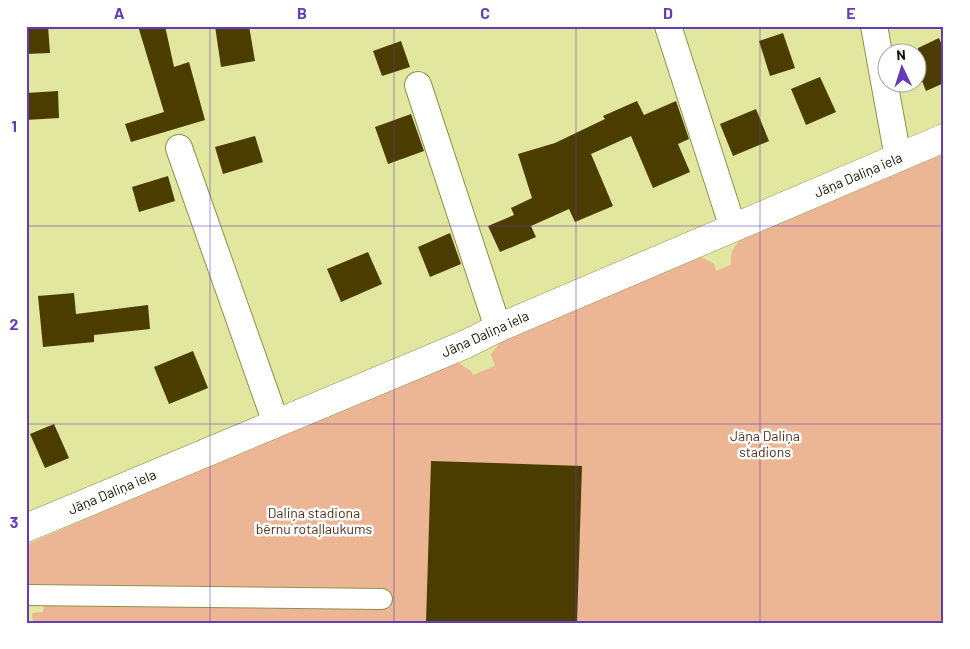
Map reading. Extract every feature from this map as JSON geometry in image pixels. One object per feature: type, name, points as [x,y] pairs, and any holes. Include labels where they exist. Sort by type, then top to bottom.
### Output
[{"type":"street","points":[[668,26],[733,228]]},
{"type":"street","points":[[874,26],[898,158]]},
{"type":"street","points":[[418,86],[498,328]]},
{"type":"street","name":"Jāņa Daliņa iela","points":[[26,528],[466,344],[498,328],[944,138]]},
{"type":"street","points":[[179,148],[276,422]]},
{"type":"street","points":[[26,594],[45,596],[382,599]]},
{"type":"green space","name":"Jāņa Daliņa stadions","points":[[944,151],[944,623],[26,623],[33,621],[32,613],[43,612],[46,585],[26,586],[26,545],[456,361],[471,371],[473,375],[495,366],[491,354],[500,343],[549,319],[698,255],[714,264],[716,271],[731,265],[732,252],[745,235]]},
{"type":"building","points":[[26,26],[48,26],[50,53],[26,54]]},
{"type":"building","points":[[138,26],[165,26],[174,67],[189,62],[205,120],[131,142],[125,124],[164,112]]},
{"type":"building","points":[[215,26],[249,26],[255,61],[221,67]]},
{"type":"building","points":[[783,33],[795,68],[770,76],[759,41]]},
{"type":"building","points":[[939,38],[944,50],[944,83],[928,90],[928,43]]},
{"type":"building","points":[[401,41],[410,67],[382,76],[373,51]]},
{"type":"building","points":[[820,77],[836,112],[806,125],[791,89]]},
{"type":"building","points":[[58,91],[59,118],[26,120],[26,93]]},
{"type":"building","points":[[637,101],[644,115],[676,101],[689,139],[678,144],[690,172],[653,188],[631,136],[591,154],[613,206],[575,222],[569,209],[531,226],[536,237],[500,252],[488,226],[514,215],[511,208],[532,198],[518,154],[555,143],[605,119],[603,116]]},
{"type":"building","points":[[756,109],[769,141],[733,156],[720,124]]},
{"type":"building","points":[[411,114],[424,151],[388,164],[375,127]]},
{"type":"building","points":[[255,136],[263,162],[223,174],[215,147]]},
{"type":"building","points":[[168,176],[175,201],[139,212],[132,187]]},
{"type":"building","points":[[450,233],[461,264],[430,277],[418,247]]},
{"type":"building","points":[[368,252],[382,284],[341,302],[327,269]]},
{"type":"building","points":[[74,293],[76,314],[148,305],[150,329],[94,335],[94,342],[43,347],[38,296]]},
{"type":"building","points":[[193,351],[208,388],[169,404],[154,367]]},
{"type":"building","points":[[54,424],[69,458],[45,468],[30,434]]},
{"type":"building","points":[[431,461],[582,466],[577,623],[426,623]]},
{"type":"park label","name":"Daliņa stadiona bērnu rotaļlaukums","points":[[314,522]]}]
